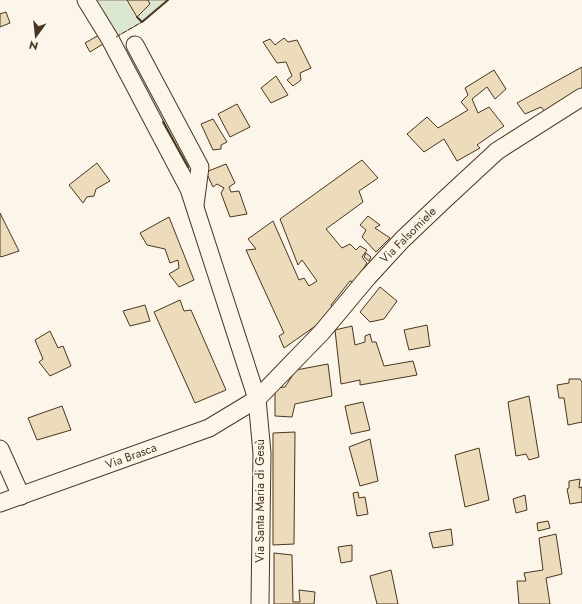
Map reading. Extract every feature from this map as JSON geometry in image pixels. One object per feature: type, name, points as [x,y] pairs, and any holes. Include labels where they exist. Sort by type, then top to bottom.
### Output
[{"type":"street","name":"Via Santa Maria di Gesù","points":[[86,0],[110,39],[189,189],[257,399],[262,453],[260,604]]},
{"type":"street","points":[[135,45],[200,167],[195,207]]},
{"type":"street","name":"Via Falsomiele","points":[[257,399],[322,332],[368,277],[402,240],[443,201],[497,151],[582,97]]},
{"type":"street","name":"Via Brasca","points":[[0,503],[208,428],[257,399]]},
{"type":"street","points":[[0,449],[21,496]]},
{"type":"green space","points":[[93,0],[168,0],[142,22],[116,37]]},
{"type":"building","points":[[127,0],[148,0],[150,4],[137,17]]},
{"type":"building","points":[[6,12],[10,23],[0,27],[0,14]]},
{"type":"building","points":[[99,35],[103,44],[90,52],[85,43]]},
{"type":"building","points":[[284,38],[288,42],[297,40],[311,68],[300,73],[301,80],[293,86],[287,80],[292,76],[286,62],[277,63],[263,42],[270,39],[275,45]]},
{"type":"building","points":[[582,67],[582,91],[545,112],[541,107],[525,114],[517,103]]},
{"type":"building","points":[[494,70],[506,89],[495,99],[487,87],[472,99],[478,113],[489,107],[504,126],[477,145],[480,148],[457,161],[444,139],[424,152],[407,134],[427,117],[438,128],[468,110],[461,102],[468,95],[465,88]]},
{"type":"building","points":[[276,76],[288,95],[271,103],[261,88]]},
{"type":"building","points":[[237,104],[250,127],[230,137],[218,114]]},
{"type":"building","points":[[213,119],[227,142],[221,145],[221,149],[213,150],[201,124]]},
{"type":"building","points":[[362,160],[378,178],[359,191],[363,202],[326,229],[342,248],[350,244],[356,250],[360,246],[367,250],[362,257],[367,263],[355,282],[350,281],[331,305],[334,313],[284,348],[279,336],[284,333],[246,250],[256,249],[248,239],[273,221],[299,280],[304,278],[309,286],[317,281],[302,260],[298,265],[280,219]]},
{"type":"building","points":[[97,163],[110,181],[96,189],[94,196],[87,197],[83,203],[69,185]]},
{"type":"building","points":[[226,164],[235,183],[229,187],[231,192],[239,191],[247,214],[230,217],[221,193],[224,188],[217,184],[213,187],[206,172]]},
{"type":"building","points":[[0,213],[19,251],[1,257],[0,256]]},
{"type":"building","points":[[368,216],[380,225],[375,228],[390,238],[376,252],[362,237],[366,230],[360,225]]},
{"type":"building","points":[[169,217],[194,280],[179,287],[169,274],[179,268],[178,260],[170,263],[165,249],[147,245],[140,233]]},
{"type":"building","points":[[366,253],[371,257],[369,261],[364,257]]},
{"type":"building","points":[[380,287],[397,301],[384,319],[370,322],[360,312]]},
{"type":"building","points":[[180,300],[184,311],[191,310],[226,390],[195,403],[154,312]]},
{"type":"building","points":[[145,305],[150,321],[130,326],[123,311]]},
{"type":"building","points":[[427,325],[430,346],[409,350],[404,330]]},
{"type":"building","points":[[352,326],[355,345],[365,342],[365,336],[370,334],[372,342],[376,342],[384,366],[413,361],[417,375],[360,385],[360,380],[341,384],[335,330]]},
{"type":"building","points":[[50,331],[58,348],[63,346],[71,366],[50,376],[39,362],[43,359],[35,340]]},
{"type":"building","points":[[328,364],[332,396],[295,404],[292,417],[275,416],[275,388],[285,387],[296,370]]},
{"type":"building","points":[[569,379],[580,379],[582,382],[582,422],[568,425],[564,398],[559,398],[557,385],[569,383]]},
{"type":"building","points":[[529,396],[539,457],[529,460],[526,454],[516,456],[508,402]]},
{"type":"building","points":[[363,402],[370,430],[351,434],[345,406]]},
{"type":"building","points":[[62,406],[71,430],[37,440],[28,418]]},
{"type":"building","points":[[295,432],[294,544],[273,545],[273,433]]},
{"type":"building","points":[[370,439],[378,481],[360,486],[349,447]]},
{"type":"building","points":[[479,448],[489,500],[465,507],[455,455]]},
{"type":"building","points":[[580,479],[579,488],[582,487],[582,502],[570,504],[567,489],[569,488],[569,481]]},
{"type":"building","points":[[358,492],[359,498],[365,497],[368,514],[357,516],[353,493]]},
{"type":"building","points":[[525,495],[527,510],[516,513],[513,499]]},
{"type":"building","points":[[548,521],[550,528],[538,531],[537,523]]},
{"type":"building","points":[[451,529],[453,545],[433,548],[429,533]]},
{"type":"building","points":[[556,534],[562,574],[546,578],[550,604],[519,604],[517,581],[526,581],[524,573],[543,570],[539,538]]},
{"type":"building","points":[[352,545],[352,561],[341,563],[338,547]]},
{"type":"building","points":[[274,553],[292,555],[293,602],[300,602],[299,590],[315,592],[314,604],[274,604]]},
{"type":"building","points":[[391,570],[398,604],[377,604],[370,576]]},
{"type":"fence","points":[[116,37],[142,22]]},
{"type":"wall","points":[[137,17],[142,22],[168,0]]},
{"type":"wall","points":[[163,122],[188,167]]}]
